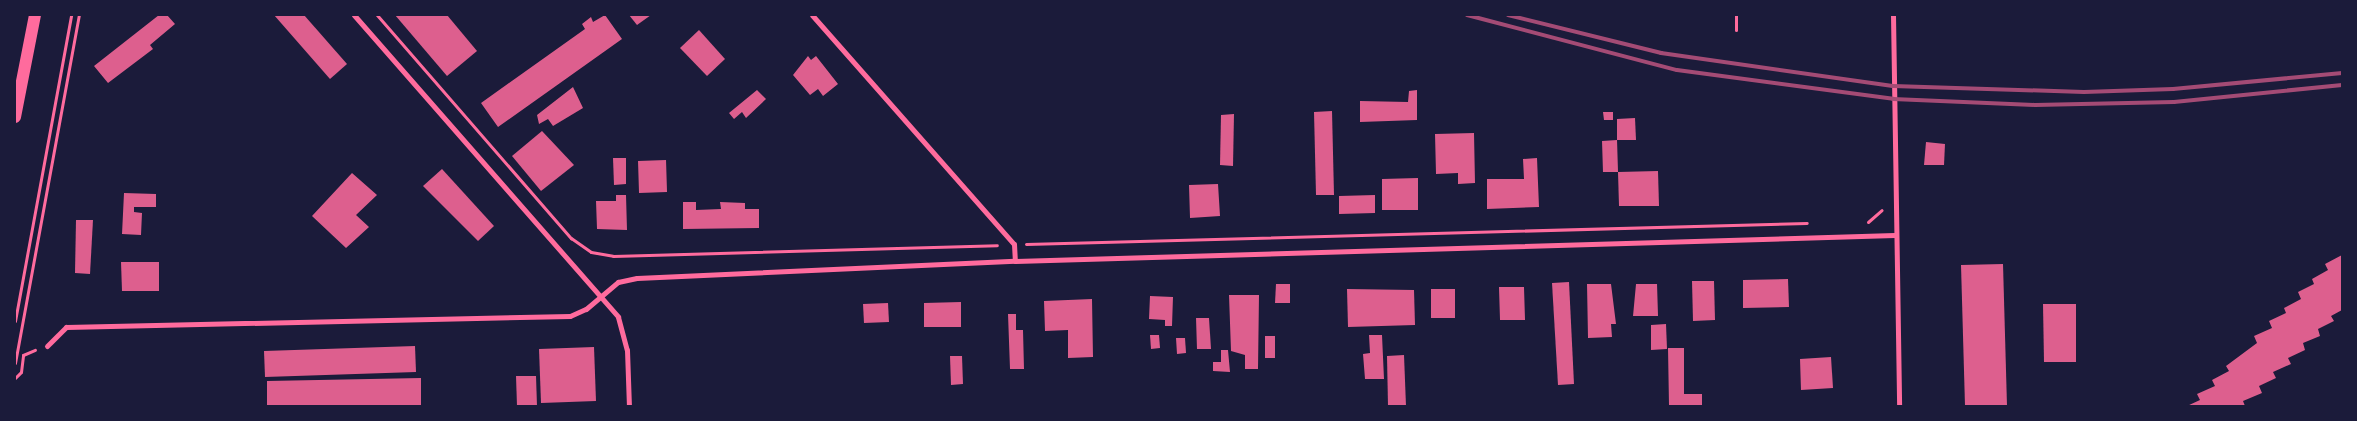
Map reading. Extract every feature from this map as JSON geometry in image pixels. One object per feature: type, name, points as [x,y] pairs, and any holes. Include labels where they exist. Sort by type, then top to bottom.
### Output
[{"type":"main road","points":[[15,117],[35,15]]},
{"type":"street","points":[[354,15],[618,317],[627,350],[629,406]]},
{"type":"street","points":[[812,15],[1014,244],[1015,261]]},
{"type":"street","points":[[1893,15],[1899,406]]},
{"type":"street","points":[[47,346],[66,327],[570,316],[602,298],[618,282],[637,278],[1015,261],[1895,235]]},
{"type":"path","points":[[15,321],[71,15]]},
{"type":"path","points":[[15,362],[79,15]]},
{"type":"path","points":[[377,15],[572,238],[591,252],[613,256],[1810,222]]},
{"type":"path","points":[[1736,15],[1736,30]]},
{"type":"path","points":[[1858,222],[1878,217],[1885,205]]},
{"type":"path","points":[[15,378],[21,372],[23,355],[47,346]]},
{"type":"building","points":[[159,15],[167,15],[175,24],[150,45],[153,49],[108,83],[94,66]]},
{"type":"building","points":[[274,15],[304,15],[347,64],[330,79]]},
{"type":"building","points":[[395,15],[447,15],[477,51],[447,76]]},
{"type":"building","points":[[605,15],[622,39],[498,127],[481,103],[585,29],[582,24],[591,17],[593,22]]},
{"type":"building","points":[[629,15],[651,15],[637,25]]},
{"type":"building","points":[[699,30],[725,59],[707,76],[680,48]]},
{"type":"building","points":[[808,56],[811,60],[816,56],[838,84],[823,96],[818,89],[810,95],[793,75]]},
{"type":"building","points":[[573,87],[583,108],[553,126],[548,119],[539,124],[537,115]]},
{"type":"building","points":[[757,90],[766,99],[746,118],[742,112],[734,119],[729,113]]},
{"type":"building","points":[[1417,90],[1417,120],[1360,122],[1360,101],[1408,102],[1409,91]]},
{"type":"building","points":[[1332,111],[1334,195],[1316,195],[1314,112]]},
{"type":"building","points":[[1603,112],[1613,112],[1613,120],[1604,120]]},
{"type":"building","points":[[1234,114],[1233,166],[1220,165],[1221,115]]},
{"type":"building","points":[[1635,118],[1636,140],[1617,140],[1617,119]]},
{"type":"building","points":[[542,131],[574,165],[541,191],[512,156]]},
{"type":"building","points":[[1474,133],[1475,183],[1458,184],[1458,173],[1436,174],[1435,134]]},
{"type":"building","points":[[1617,140],[1618,172],[1603,172],[1602,141]]},
{"type":"building","points":[[1926,142],[1945,144],[1944,165],[1924,165]]},
{"type":"building","points":[[613,158],[626,158],[626,184],[614,185]]},
{"type":"building","points":[[1537,158],[1539,207],[1487,209],[1487,179],[1524,179],[1523,159]]},
{"type":"building","points":[[666,160],[667,192],[639,193],[638,161]]},
{"type":"building","points":[[442,169],[494,226],[478,241],[423,186]]},
{"type":"building","points":[[1658,171],[1659,206],[1619,206],[1618,172]]},
{"type":"building","points":[[352,173],[377,195],[356,215],[369,227],[346,248],[312,216]]},
{"type":"building","points":[[1418,178],[1418,210],[1382,210],[1382,179]]},
{"type":"building","points":[[1218,184],[1220,216],[1190,218],[1189,185]]},
{"type":"building","points":[[124,193],[156,194],[156,207],[134,207],[134,212],[142,213],[141,235],[122,234]]},
{"type":"building","points":[[616,195],[626,195],[627,230],[597,229],[596,201],[616,201]]},
{"type":"building","points":[[1375,195],[1375,213],[1339,214],[1339,196]]},
{"type":"building","points":[[683,202],[696,202],[696,210],[721,209],[720,202],[745,203],[745,209],[759,209],[759,228],[683,229]]},
{"type":"building","points":[[76,220],[93,220],[90,274],[75,273]]},
{"type":"building","points":[[2342,255],[2342,310],[2331,316],[2334,321],[2318,329],[2320,336],[2303,343],[2305,350],[2288,358],[2291,364],[2273,372],[2276,378],[2259,386],[2262,393],[2243,401],[2245,406],[2187,406],[2200,400],[2197,394],[2215,386],[2212,380],[2229,371],[2226,366],[2257,343],[2254,336],[2272,328],[2269,321],[2286,313],[2284,308],[2301,299],[2298,292],[2314,284],[2312,279],[2328,270],[2325,264]]},
{"type":"building","points":[[121,262],[159,262],[159,291],[122,291]]},
{"type":"building","points":[[2003,264],[2007,406],[1965,406],[1961,265]]},
{"type":"building","points":[[1788,279],[1789,307],[1743,308],[1743,280]]},
{"type":"building","points":[[1692,281],[1714,281],[1715,320],[1693,321]]},
{"type":"building","points":[[1569,282],[1574,384],[1558,385],[1552,283]]},
{"type":"building","points":[[1276,284],[1290,284],[1290,303],[1275,303]]},
{"type":"building","points":[[1587,284],[1611,284],[1616,324],[1611,324],[1612,337],[1588,338]]},
{"type":"building","points":[[1636,284],[1657,284],[1658,316],[1633,316]]},
{"type":"building","points":[[1499,287],[1524,287],[1525,320],[1500,320]]},
{"type":"building","points":[[1347,289],[1414,290],[1415,325],[1348,327]]},
{"type":"building","points":[[1431,289],[1455,289],[1455,318],[1431,318]]},
{"type":"building","points":[[1229,295],[1259,295],[1258,369],[1245,369],[1245,355],[1231,351]]},
{"type":"building","points":[[1150,296],[1173,297],[1172,326],[1165,326],[1165,320],[1149,319]]},
{"type":"building","points":[[1092,299],[1093,357],[1068,358],[1068,330],[1045,331],[1044,301]]},
{"type":"building","points":[[961,302],[961,327],[924,327],[924,303]]},
{"type":"building","points":[[888,303],[889,322],[864,323],[863,304]]},
{"type":"building","points":[[2043,304],[2076,304],[2076,362],[2044,362]]},
{"type":"building","points":[[1008,314],[1016,314],[1016,330],[1023,330],[1024,369],[1010,369]]},
{"type":"building","points":[[1196,318],[1209,318],[1211,349],[1197,349]]},
{"type":"building","points":[[1666,324],[1667,349],[1651,350],[1651,325]]},
{"type":"building","points":[[1150,335],[1159,335],[1160,348],[1151,349]]},
{"type":"building","points":[[1369,335],[1382,335],[1384,379],[1365,379],[1363,354],[1370,353]]},
{"type":"building","points":[[1265,336],[1275,336],[1275,358],[1265,358]]},
{"type":"building","points":[[1176,338],[1185,338],[1186,353],[1177,354]]},
{"type":"building","points":[[415,346],[416,372],[265,377],[264,351]]},
{"type":"building","points":[[594,347],[596,401],[541,403],[539,349]]},
{"type":"building","points":[[1668,348],[1684,348],[1684,394],[1702,394],[1702,406],[1669,406]]},
{"type":"building","points":[[1221,350],[1228,350],[1230,372],[1213,371],[1213,362],[1221,362]]},
{"type":"building","points":[[1404,355],[1406,406],[1388,406],[1387,356]]},
{"type":"building","points":[[950,356],[962,356],[963,384],[951,385]]},
{"type":"building","points":[[1831,357],[1833,388],[1801,390],[1800,359]]},
{"type":"building","points":[[516,376],[536,376],[537,406],[517,406]]},
{"type":"building","points":[[421,378],[421,406],[267,406],[267,381]]},
{"type":"railway","points":[[1467,15],[1677,70],[1893,99],[2035,105],[2174,102],[2342,85]]},
{"type":"railway","points":[[1508,15],[1661,53],[1893,86],[2084,92],[2173,89],[2342,73]]}]
